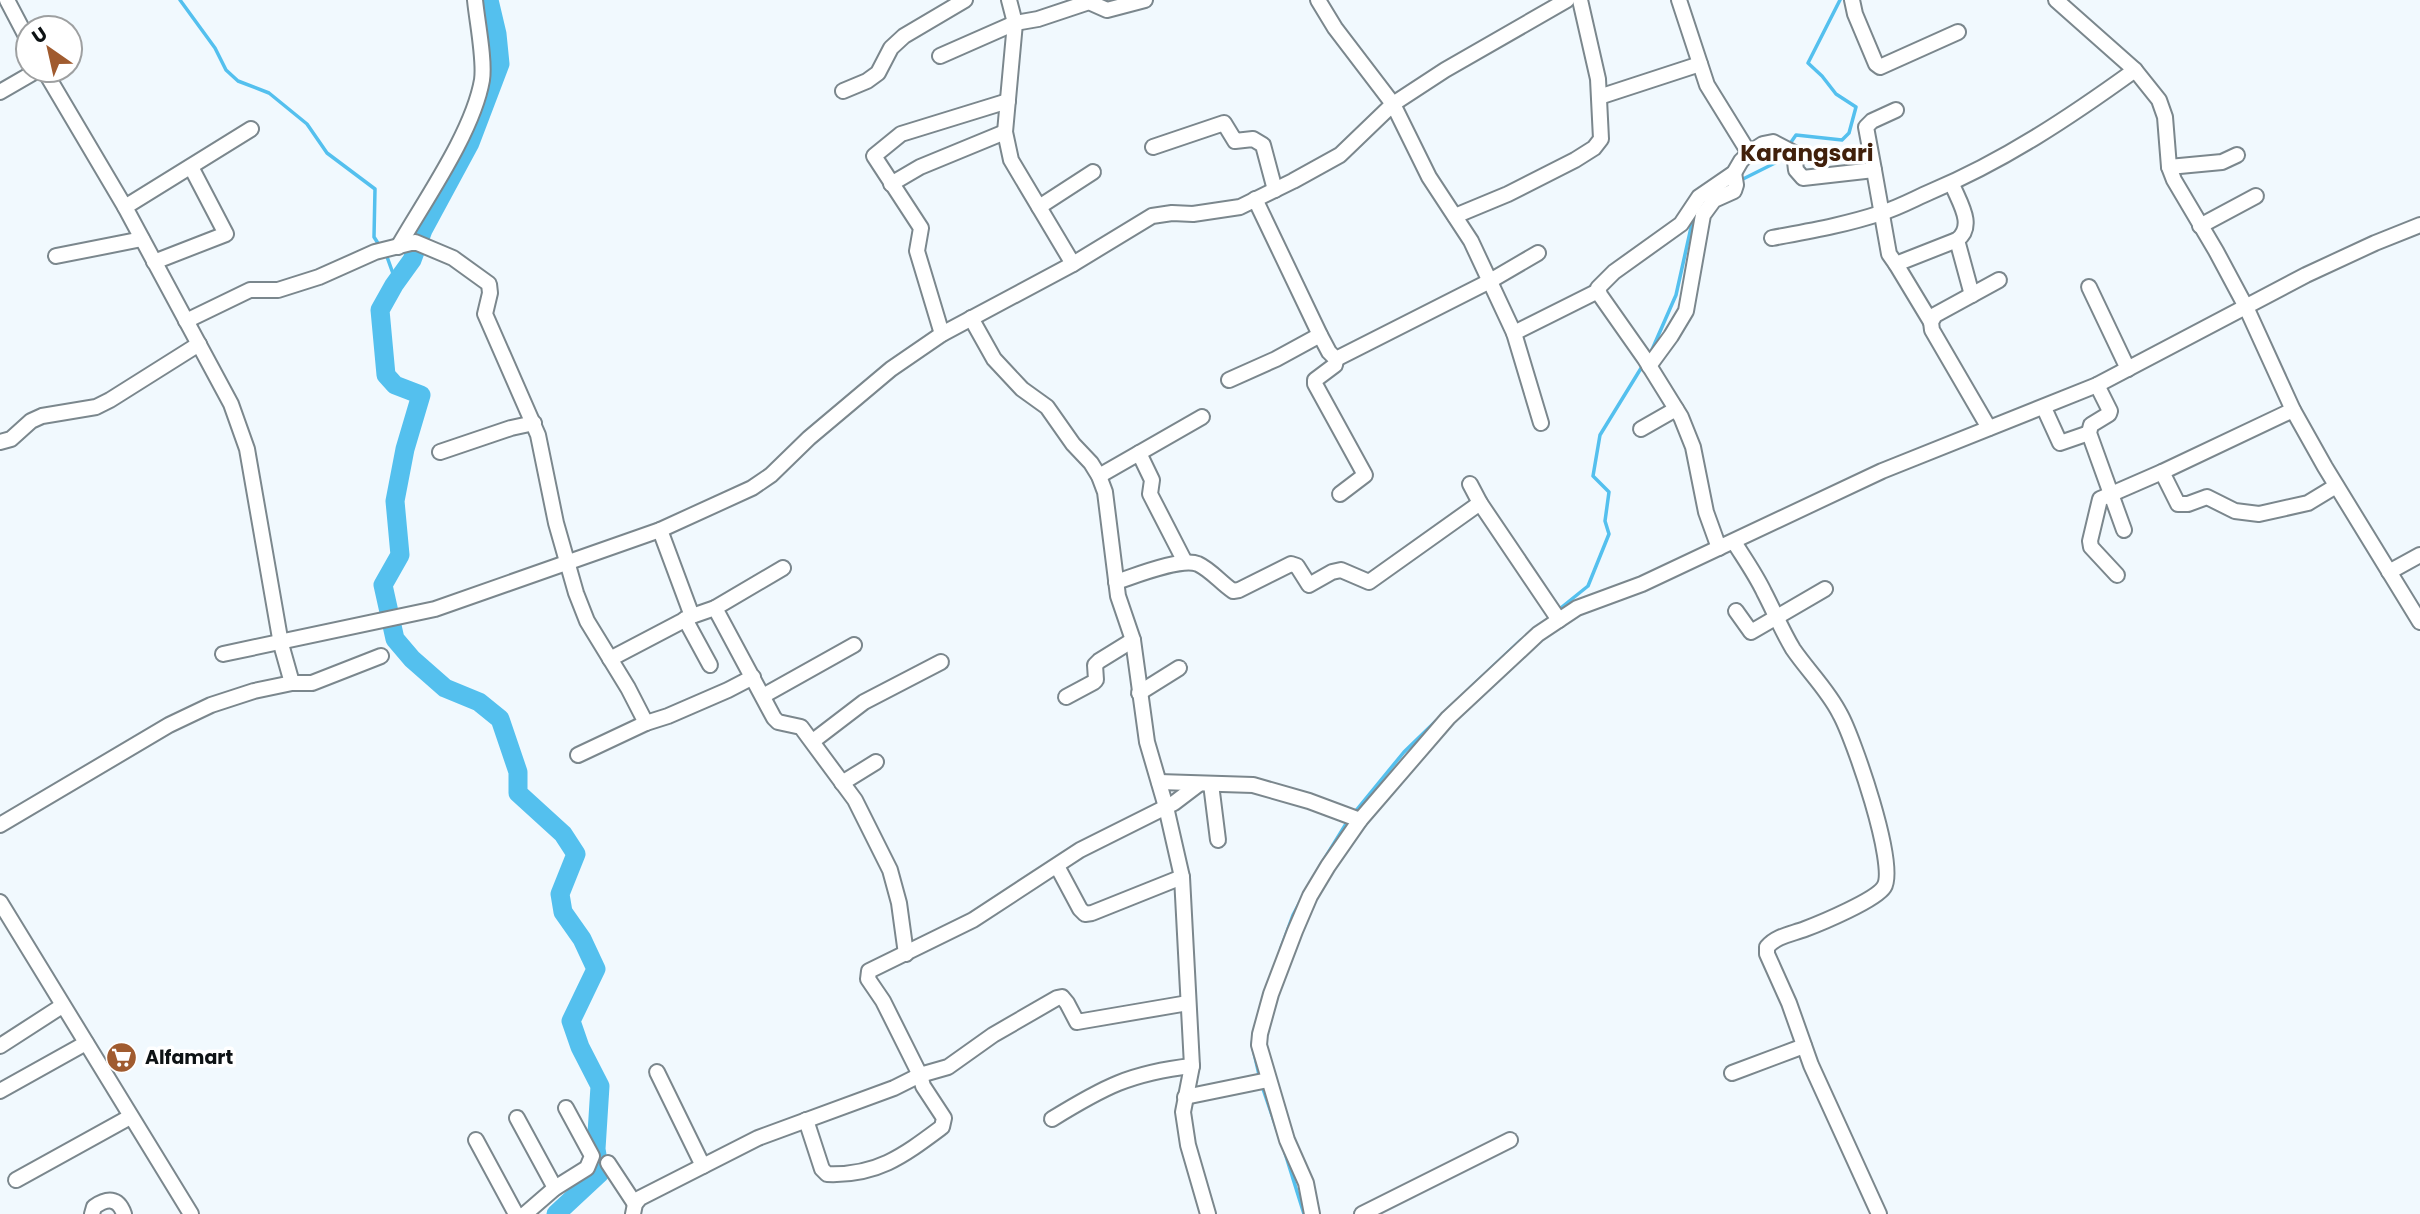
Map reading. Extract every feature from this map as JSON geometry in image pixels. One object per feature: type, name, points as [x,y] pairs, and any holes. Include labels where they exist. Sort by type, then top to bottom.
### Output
[{"type":"street","points":[[396,248],[457,144],[474,109],[482,77],[475,0]]},
{"type":"street","points":[[843,92],[878,73],[891,48],[904,36],[965,0]]},
{"type":"street","points":[[1009,0],[1015,23],[1005,132],[1011,160],[1073,264]]},
{"type":"street","points":[[940,56],[1015,23],[1038,19],[1089,2],[1107,10],[1145,0]]},
{"type":"street","points":[[1318,0],[1335,28],[1394,104],[1429,177],[1471,240],[1514,332],[1541,423]]},
{"type":"street","points":[[223,654],[281,644],[436,609],[660,530],[752,488],[891,369],[942,334],[1073,264],[1152,216],[1193,214],[1240,207],[1275,190],[1340,155],[1394,104],[1445,70],[1567,0]]},
{"type":"street","points":[[1455,216],[1508,194],[1575,160],[1594,148],[1601,139],[1598,79],[1580,0]]},
{"type":"street","points":[[1679,0],[1700,64],[1717,103],[1749,153]]},
{"type":"street","points":[[1852,0],[1855,14],[1876,64],[1880,67],[1958,32]]},
{"type":"street","points":[[2056,0],[2135,69],[2160,100],[2165,117],[2169,167],[2185,202],[2246,307],[2293,410],[2336,486],[2420,622]]},
{"type":"street","points":[[1599,97],[1700,64]]},
{"type":"street","points":[[1772,238],[1882,213],[1952,184],[2027,144],[2135,69]]},
{"type":"street","points":[[52,84],[125,207],[231,404],[247,449],[281,644],[292,683]]},
{"type":"street","points":[[942,334],[917,251],[921,228],[874,156],[901,134],[1008,101]]},
{"type":"street","points":[[1896,110],[1872,121],[1866,127],[1889,254],[1989,428]]},
{"type":"street","points":[[1153,147],[1224,124],[1235,141],[1253,139],[1263,145],[1275,190]]},
{"type":"street","points":[[125,207],[251,129]]},
{"type":"street","points":[[891,184],[919,167],[1005,132]]},
{"type":"street","points":[[1514,332],[1598,291],[1605,279],[1681,224],[1704,201],[1734,191],[1741,161],[1767,143],[1777,142],[1794,153],[1799,174],[1874,170]]},
{"type":"street","points":[[2169,167],[2222,162],[2237,155]]},
{"type":"street","points":[[154,262],[226,234],[191,167]]},
{"type":"street","points":[[1039,206],[1093,172]]},
{"type":"street","points":[[1896,264],[1957,240],[1963,235],[1967,223],[1952,184]]},
{"type":"street","points":[[2200,226],[2256,196]]},
{"type":"street","points":[[1255,199],[1320,335],[1336,359],[1335,365],[1315,380],[1315,384],[1365,475],[1362,480],[1340,494]]},
{"type":"street","points":[[1647,363],[1671,336],[1686,310],[1704,201]]},
{"type":"street","points":[[1311,1214],[1306,1182],[1263,1081],[1259,1045],[1271,993],[1310,896],[1353,817],[1448,718],[1555,615],[1642,584],[1882,471],[2097,385],[2330,264],[2420,225]]},
{"type":"street","points":[[56,256],[142,239]]},
{"type":"street","points":[[1957,240],[1972,295]]},
{"type":"street","points":[[186,321],[250,290],[278,290],[319,277],[375,252],[419,244],[453,258],[489,284],[485,314],[534,423],[565,562],[587,621],[646,723]]},
{"type":"street","points":[[1336,359],[1490,281],[1538,253]]},
{"type":"street","points":[[1930,322],[1935,314],[1998,279]]},
{"type":"street","points":[[2089,288],[2128,369]]},
{"type":"street","points":[[1598,291],[1676,409],[1693,447],[1706,512],[1720,548]]},
{"type":"street","points":[[971,318],[994,359],[1022,389],[1047,407],[1100,476],[1105,492],[1118,596],[1133,640],[1147,742],[1182,877],[1192,1066],[1185,1097],[1184,1124],[1208,1214]]},
{"type":"street","points":[[1229,380],[1320,335]]},
{"type":"street","points":[[0,442],[11,439],[31,421],[42,416],[69,413],[103,403],[199,344]]},
{"type":"street","points":[[2097,385],[2110,411],[2091,425],[2090,433],[2124,530]]},
{"type":"street","points":[[2044,408],[2060,443],[2090,433]]},
{"type":"street","points":[[1641,429],[1676,409]]},
{"type":"street","points":[[2117,575],[2091,547],[2100,499],[2293,410]]},
{"type":"street","points":[[1100,476],[1202,417]]},
{"type":"street","points":[[440,452],[534,423]]},
{"type":"street","points":[[1139,453],[1152,480],[1150,494],[1185,562]]},
{"type":"street","points":[[2162,472],[2178,504],[2188,504],[2207,497],[2235,511],[2250,514],[2304,504],[2336,486]]},
{"type":"street","points":[[1470,484],[1555,615]]},
{"type":"street","points":[[1116,582],[1185,562],[1197,564],[1207,570],[1233,591],[1293,564],[1309,585],[1341,570],[1369,582],[1480,503]]},
{"type":"street","points":[[660,530],[689,618],[710,665]]},
{"type":"street","points":[[1734,542],[1763,590],[1794,651],[1840,713],[1868,787],[1886,853],[1888,875],[1886,885],[1880,891],[1837,915],[1776,939],[1767,947],[1767,954],[1804,1046],[1879,1214]]},
{"type":"street","points":[[2389,572],[2420,555]]},
{"type":"street","points":[[610,659],[689,618],[715,608],[783,568]]},
{"type":"street","points":[[1736,611],[1751,632],[1825,589]]},
{"type":"street","points":[[715,608],[778,722],[801,727],[855,800],[890,870],[899,903],[906,954]]},
{"type":"street","points":[[1066,697],[1094,682],[1095,665],[1098,661],[1133,640]]},
{"type":"street","points":[[763,696],[854,645]]},
{"type":"street","points":[[0,825],[169,725],[211,705],[254,691],[292,683],[312,683],[381,656]]},
{"type":"street","points":[[813,741],[864,702],[941,662]]},
{"type":"street","points":[[1139,693],[1179,668]]},
{"type":"street","points":[[578,755],[752,677]]},
{"type":"street","points":[[842,783],[876,762]]},
{"type":"street","points":[[1159,782],[1253,785],[1353,817]]},
{"type":"street","points":[[806,1120],[825,1173],[867,1171],[883,1167],[933,1134],[944,1123],[944,1118],[923,1086],[920,1074],[883,1001],[868,979],[870,971],[973,920],[1080,850],[1166,807],[1205,784]]},
{"type":"street","points":[[1205,784],[1218,840]]},
{"type":"street","points":[[1057,866],[1085,914],[1182,877]]},
{"type":"street","points":[[0,902],[191,1214]]},
{"type":"street","points":[[634,1209],[640,1198],[758,1138],[894,1088],[920,1074],[948,1067],[993,1035],[1057,998],[1066,1000],[1077,1023],[1188,1003]]},
{"type":"street","points":[[0,1046],[62,1006]]},
{"type":"street","points":[[0,1091],[86,1043]]},
{"type":"street","points":[[1732,1073],[1804,1046]]},
{"type":"street","points":[[1052,1119],[1121,1080],[1144,1073],[1192,1066]]},
{"type":"street","points":[[657,1072],[703,1166]]},
{"type":"street","points":[[1185,1097],[1263,1081]]},
{"type":"street","points":[[526,1214],[555,1188],[587,1168],[592,1156],[566,1108]]},
{"type":"street","points":[[16,1180],[130,1117]]},
{"type":"street","points":[[517,1118],[555,1188]]},
{"type":"street","points":[[476,1140],[516,1214]]},
{"type":"street","points":[[1362,1214],[1510,1140]]},
{"type":"street","points":[[608,1163],[634,1209]]},
{"type":"street","points":[[92,1214],[94,1207],[111,1200],[121,1206],[124,1214]]},
{"type":"waterway","points":[[180,0],[215,48],[226,70],[238,81],[269,93],[307,124],[327,153],[375,189],[374,237],[381,248]]},
{"type":"waterway","points":[[489,0],[497,34],[500,64],[470,143],[423,230],[412,260],[380,310],[386,375],[395,385],[421,395],[405,449],[395,501],[400,555],[383,585],[395,639],[412,659],[445,688],[479,702],[500,719],[518,772],[518,793],[563,834],[576,854],[560,894],[563,912],[582,939],[596,969],[571,1021],[580,1047],[600,1086],[596,1149],[600,1173],[556,1214]]},
{"type":"waterway","points":[[1789,145],[1796,135],[1842,140],[1849,133],[1856,107],[1836,94],[1808,63],[1840,0]]},
{"type":"waterway","points":[[1739,181],[1777,162],[1784,151]]},
{"type":"waterway","points":[[1651,352],[1676,295],[1692,223],[1697,215]]},
{"type":"waterway","points":[[386,254],[396,282]]},
{"type":"waterway","points":[[1557,611],[1588,586],[1609,534],[1605,521],[1609,492],[1593,476],[1600,435],[1643,365]]},
{"type":"waterway","points":[[1468,690],[1521,640]]},
{"type":"waterway","points":[[1354,813],[1404,752],[1437,720]]},
{"type":"waterway","points":[[1320,866],[1349,819]]},
{"type":"waterway","points":[[1281,948],[1301,900]]},
{"type":"waterway","points":[[1253,1039],[1260,1079]]},
{"type":"waterway","points":[[1262,1086],[1279,1136]]},
{"type":"waterway","points":[[1285,1153],[1304,1214]]},
{"type":"place","name":"Alfamart","points":[[122,1057]]},
{"type":"district","name":"Karangsari","points":[[1807,153]]}]
